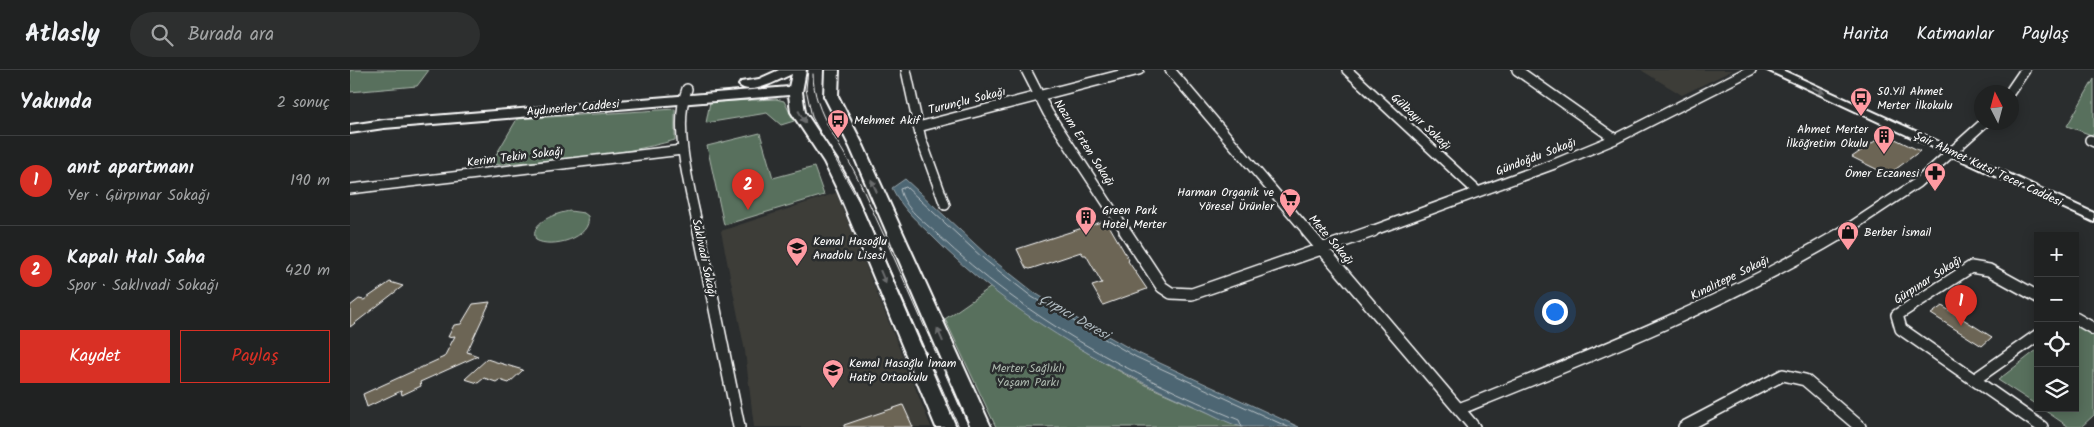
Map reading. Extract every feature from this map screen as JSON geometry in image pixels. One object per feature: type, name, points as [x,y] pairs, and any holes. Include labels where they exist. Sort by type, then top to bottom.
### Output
[{"type":"main road","name":"Aydınerler Caddesi","points":[[350,129],[685,94],[762,82],[789,70]]},
{"type":"main road","points":[[799,70],[795,92],[798,112],[831,162],[846,191],[946,427]]},
{"type":"main road","points":[[832,70],[831,96],[857,147],[981,427]]},
{"type":"main road","name":"Şair Ahmet Kutsi Tecer Caddesi","points":[[1773,70],[2094,218]]},
{"type":"main road","name":"Aydınerler Caddesi","points":[[350,118],[685,94],[795,92]]},
{"type":"street","name":"Turunçlu Sokağı","points":[[906,70],[921,139],[945,205]]},
{"type":"street","name":"Nazım Erten Sokağı","points":[[1026,70],[1039,96],[1162,288],[1172,293],[1192,294],[1323,249]]},
{"type":"street","name":"Turunçlu Sokağı","points":[[918,127],[1139,70]]},
{"type":"street","name":"Mete Sokağı","points":[[1170,70],[1474,427]]},
{"type":"street","name":"Gülbayır Sokağı","points":[[1347,70],[1478,192]]},
{"type":"street","points":[[1517,70],[1615,139]]},
{"type":"street","name":"Gündoğdu Sokağı","points":[[1323,249],[1615,139],[1751,70]]},
{"type":"street","points":[[2015,85],[2026,70]]},
{"type":"street","name":"Saklıvadi Sokağı","points":[[685,94],[682,150],[738,421]]},
{"type":"street","name":"Kınalıtepe Sokağı","points":[[1459,409],[1676,319],[1771,272],[1861,221],[1917,182],[1976,130]]},
{"type":"street","name":"Kerim Tekin Sokağı","points":[[350,189],[682,150]]},
{"type":"street","name":"Gürpınar Sokağı","points":[[2034,295],[1989,270],[1970,267],[1897,315],[1901,329],[2042,427]]},
{"type":"street","points":[[2079,320],[2094,329]]},
{"type":"street","points":[[1974,380],[2034,338]]},
{"type":"street","points":[[1684,427],[1784,375],[1805,380],[1860,427]]},
{"type":"street","points":[[731,427],[738,421]]},
{"type":"shaded area","points":[[1641,70],[1733,70],[1682,95]]},
{"type":"shaded area","points":[[836,193],[931,427],[754,427],[745,351],[721,231]]},
{"type":"green space","points":[[350,70],[429,70],[417,86],[350,92]]},
{"type":"green space","points":[[2094,79],[2094,136],[2067,126]]},
{"type":"green space","points":[[776,99],[784,101],[794,121],[781,125],[767,113],[706,123],[710,102]]},
{"type":"green space","points":[[675,109],[675,140],[607,154],[490,165],[517,119]]},
{"type":"green space","points":[[760,133],[773,178],[814,167],[824,195],[724,225],[707,146]]},
{"type":"green space","points":[[570,211],[584,213],[588,216],[588,224],[578,236],[570,240],[551,243],[536,240],[536,228],[540,223],[551,216]]},
{"type":"green space","name":"Merter Sağlıklı Yaşam Parkı","points":[[991,287],[1049,328],[1109,365],[1150,387],[1242,427],[996,427],[945,319]]},
{"type":"green space","points":[[2079,326],[2094,335],[2094,415],[2081,427],[2069,427],[2047,412],[2079,412]]},
{"type":"green space","points":[[2034,352],[2034,403],[1998,380]]},
{"type":"water","points":[[905,179],[988,256],[1035,293],[1138,353],[1299,427],[1242,427],[1230,423],[1126,374],[1057,334],[992,289],[961,264],[915,220],[905,209],[892,188]]},
{"type":"building","name":"Ahmet Merter İlköğretim Okulu","points":[[1885,134],[1920,151],[1888,175],[1852,157]]},
{"type":"building","name":"Green Park Hotel Merter","points":[[1101,222],[1102,224],[1107,222],[1128,261],[1147,289],[1103,305],[1092,286],[1102,283],[1086,255],[1083,255],[1081,252],[1030,269],[1026,268],[1017,249]]},
{"type":"building","points":[[390,282],[403,286],[350,327],[350,306],[359,299],[364,300]]},
{"type":"building","points":[[490,302],[467,352],[478,356],[420,382],[421,386],[402,395],[401,391],[367,407],[363,394],[444,357],[455,336],[448,337],[454,325],[461,324],[473,304]]},
{"type":"building","points":[[1942,306],[1992,337],[1982,346],[1931,314]]},
{"type":"building","points":[[487,359],[523,370],[509,383],[499,380],[496,382],[484,378],[478,383],[465,379]]},
{"type":"building","points":[[903,405],[913,427],[844,427],[844,425]]},
{"type":"tram line","points":[[808,70],[806,89],[812,117],[862,207],[959,427]]},
{"type":"tram line","points":[[813,74],[814,89],[823,116],[859,181],[969,427]]},
{"type":"place","name":"50.Yil Ahmet Merter İlkokulu","points":[[1861,117]]},
{"type":"place","name":"Mehmet Akif","points":[[838,139]]},
{"type":"place","name":"Ahmet Merter İlköğretim Okulu","points":[[1884,155]]},
{"type":"place","name":"Ömer Eczanesi","points":[[1935,192]]},
{"type":"place","name":"Kapalı Halı Saha","points":[[748,210]]},
{"type":"place","name":"Harman Organik ve Yöresel Ürünler","points":[[1290,218]]},
{"type":"place","name":"Green Park Hotel Merter","points":[[1086,236]]},
{"type":"place","name":"Berber İsmail","points":[[1848,251]]},
{"type":"place","name":"Kemal Hasoğlu Anadolu Lisesi","points":[[797,267]]},
{"type":"place","name":"anıt apartmanı","points":[[1961,326]]},
{"type":"place","name":"Kemal Hasoğlu İmam Hatip Ortaokulu","points":[[833,389]]},
{"type":"water label","name":"Çırpıcı Deresi","points":[[1074,317]]}]
